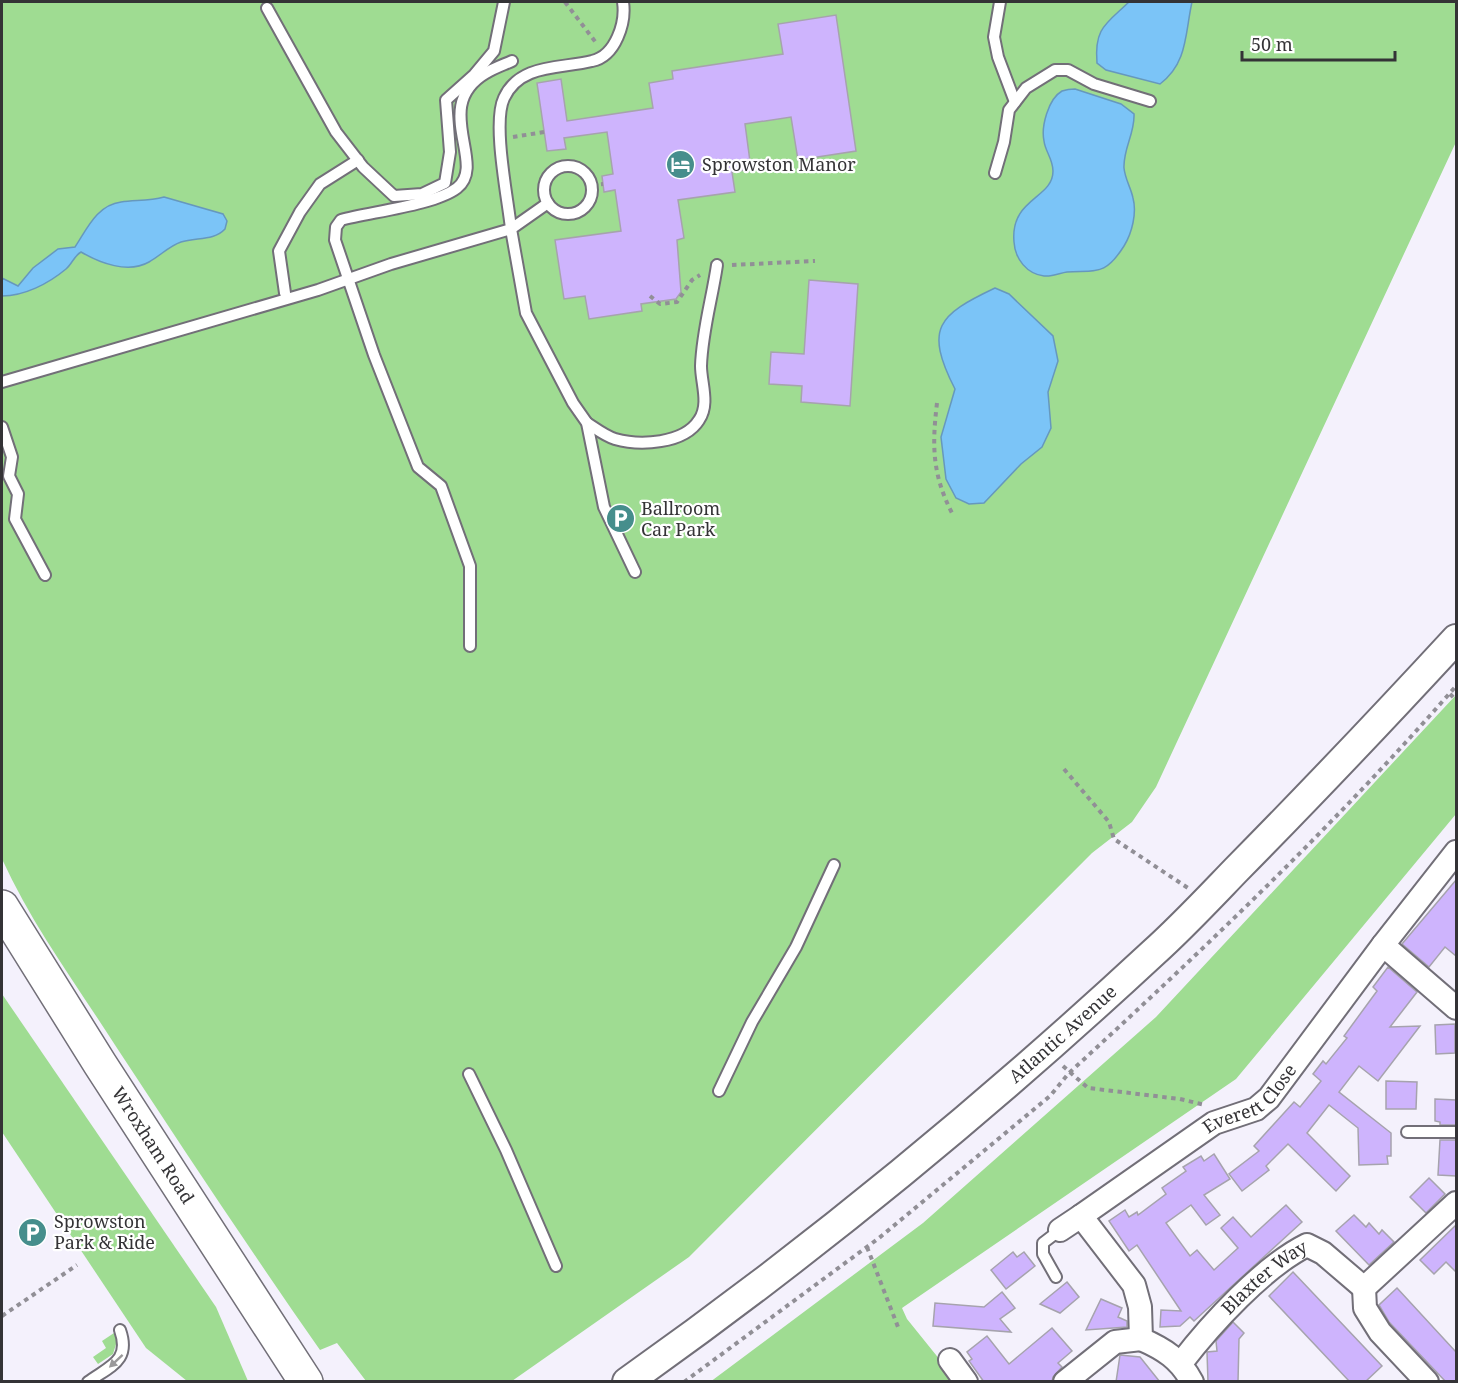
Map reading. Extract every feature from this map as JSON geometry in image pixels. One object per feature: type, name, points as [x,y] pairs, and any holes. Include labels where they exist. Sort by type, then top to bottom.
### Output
[{"type":"main road","name":"Wroxham Road","points":[[2,907],[106,1074],[306,1382]]},
{"type":"street","name":"Atlantic Avenue","points":[[627,1382],[704,1327],[842,1221],[993,1097],[1155,952],[1339,766],[1456,639]]},
{"type":"street","name":"Everett Close","points":[[1060,1230],[1214,1123],[1256,1109],[1269,1098],[1383,945],[1456,852]]},
{"type":"street","points":[[1383,945],[1451,1004]]},
{"type":"street","points":[[1427,1382],[1380,1332],[1365,1308],[1364,1288],[1456,1203]]},
{"type":"street","points":[[1081,1216],[1134,1285],[1140,1307],[1141,1339]]},
{"type":"street","name":"Blaxter Way","points":[[1186,1372],[1204,1333],[1287,1255],[1307,1245],[1323,1253],[1364,1288]]},
{"type":"street","points":[[1065,1382],[1115,1342],[1141,1339],[1166,1351],[1186,1372]]},
{"type":"street","points":[[950,1360],[966,1382]]},
{"type":"lane","points":[[267,8],[336,132],[358,160],[394,196],[422,194],[445,183],[450,152],[446,100],[474,75],[494,51],[504,2]]},
{"type":"lane","points":[[623,2],[625,13],[621,32],[604,53],[595,61],[552,67],[528,74],[512,85],[503,99],[498,118],[511,229],[526,313],[573,403],[587,423],[604,507],[634,572]]},
{"type":"lane","points":[[1000,2],[994,38],[998,57],[1015,102]]},
{"type":"lane","points":[[470,646],[470,566],[441,486],[418,467],[374,355],[335,240],[336,227],[341,220],[422,201],[457,188],[467,176],[467,157],[459,129],[461,105],[468,89],[485,73],[512,62]]},
{"type":"lane","points":[[995,173],[1004,142],[1009,110],[1026,88],[1055,70],[1068,70],[1094,84],[1150,101]]},
{"type":"lane","points":[[285,292],[279,251],[300,212],[320,184],[358,160]]},
{"type":"lane","points":[[575,167],[597,184],[590,200],[581,211],[559,213],[548,203],[544,187],[552,173],[559,168],[575,167]]},
{"type":"lane","points":[[2,382],[318,290],[347,278],[511,229],[548,203]]},
{"type":"lane","points":[[587,423],[612,438],[636,444],[687,434],[700,419],[705,397],[701,367],[704,333],[717,266]]},
{"type":"lane","points":[[2,427],[12,457],[9,476],[18,494],[15,519],[45,575]]},
{"type":"lane","points":[[719,1091],[752,1022],[796,947],[834,865]]},
{"type":"lane","points":[[469,1074],[506,1150],[556,1266]]},
{"type":"lane","points":[[1407,1132],[1456,1132]]},
{"type":"lane","points":[[1056,1277],[1043,1254],[1043,1243],[1060,1230]]},
{"type":"lane","points":[[88,1382],[123,1354],[124,1343],[120,1330]]},
{"type":"path","points":[[565,2],[604,53]]},
{"type":"path","points":[[501,138],[544,132]]},
{"type":"path","points":[[650,296],[660,304],[677,302],[692,280],[717,266],[815,261]]},
{"type":"path","points":[[937,403],[932,440],[935,467],[943,495],[952,513]]},
{"type":"path","points":[[1450,694],[1456,700]]},
{"type":"path","points":[[1064,769],[1108,822],[1114,839],[1206,900]]},
{"type":"path","points":[[1070,1073],[1088,1088],[1180,1099],[1217,1108],[1227,1119]]},
{"type":"path","points":[[867,1247],[898,1327]]},
{"type":"path","points":[[2,1316],[77,1266]]},
{"type":"green space","points":[[2,2],[1456,2],[1456,142],[1156,787],[1132,822],[1092,853],[689,1257],[512,1381],[366,1381],[337,1343],[320,1350],[216,1198],[55,954],[2,859]]},
{"type":"green space","points":[[1456,695],[1456,814],[1236,1079],[902,1308],[907,1319],[957,1381],[710,1382],[923,1223],[1156,1017]]},
{"type":"green space","points":[[2,994],[216,1307],[248,1381],[187,1381],[146,1348],[2,1132]]},
{"type":"green space","points":[[114,1333],[117,1341],[113,1354],[98,1364],[93,1357],[106,1348],[102,1341]]},
{"type":"water","points":[[1129,2],[1192,2],[1181,57],[1169,76],[1160,84],[1106,70],[1097,63],[1098,42],[1103,28]]},
{"type":"water","points":[[1075,89],[1121,104],[1134,114],[1133,128],[1124,161],[1134,204],[1133,223],[1124,246],[1106,267],[1093,271],[1038,275],[1027,269],[1019,260],[1014,242],[1015,227],[1018,216],[1051,180],[1053,167],[1043,135],[1049,107],[1062,91]]},
{"type":"water","points":[[164,197],[223,214],[227,221],[225,229],[210,237],[187,240],[177,244],[149,262],[132,267],[114,266],[81,252],[66,269],[52,280],[19,294],[2,296],[2,278],[18,286],[33,268],[58,249],[75,247],[88,226],[105,208],[121,202]]},
{"type":"water","points":[[995,288],[1009,294],[1053,336],[1058,361],[1048,392],[1051,428],[1042,447],[1021,464],[984,503],[969,504],[956,498],[946,479],[941,437],[955,389],[945,368],[939,337],[942,326],[949,316],[960,307]]},
{"type":"building","name":"Sprowston Manor","points":[[836,15],[856,151],[798,160],[791,117],[745,124],[751,169],[732,172],[735,192],[678,200],[684,238],[677,240],[681,292],[676,299],[641,304],[642,311],[589,319],[585,296],[564,299],[555,240],[621,231],[615,190],[604,192],[602,176],[613,174],[607,132],[564,138],[566,149],[547,151],[537,83],[561,79],[567,121],[653,108],[649,83],[673,79],[672,71],[783,54],[778,24]]},
{"type":"building","points":[[809,280],[858,284],[850,406],[801,402],[802,386],[769,384],[771,352],[804,354]]},
{"type":"building","points":[[1456,880],[1456,956],[1445,947],[1429,967],[1402,944]]},
{"type":"building","points":[[1388,967],[1417,992],[1390,1027],[1420,1026],[1378,1081],[1359,1066],[1339,1092],[1391,1133],[1391,1156],[1387,1156],[1388,1164],[1359,1165],[1358,1128],[1329,1105],[1307,1133],[1350,1176],[1336,1191],[1288,1144],[1266,1166],[1269,1170],[1242,1191],[1229,1174],[1259,1151],[1254,1146],[1294,1102],[1300,1107],[1321,1081],[1313,1074],[1323,1061],[1326,1064],[1347,1038],[1344,1036],[1377,991],[1373,987]]},
{"type":"building","points":[[1455,1024],[1455,1053],[1436,1054],[1435,1025]]},
{"type":"building","points":[[1386,1081],[1417,1082],[1416,1109],[1386,1109]]},
{"type":"building","points":[[1435,1099],[1456,1100],[1456,1125],[1440,1125],[1440,1122],[1435,1121]]},
{"type":"building","points":[[1440,1140],[1456,1140],[1456,1176],[1438,1175]]},
{"type":"building","points":[[1214,1154],[1230,1179],[1204,1195],[1220,1215],[1206,1225],[1191,1205],[1166,1223],[1190,1256],[1197,1250],[1214,1270],[1238,1248],[1221,1228],[1233,1217],[1251,1237],[1286,1205],[1302,1222],[1194,1321],[1190,1317],[1180,1326],[1160,1327],[1161,1310],[1181,1311],[1137,1245],[1129,1251],[1109,1221],[1125,1210],[1129,1217],[1137,1212],[1138,1215],[1166,1194],[1162,1188],[1186,1171],[1183,1167],[1201,1156],[1204,1161]]},
{"type":"building","points":[[1429,1178],[1445,1194],[1426,1213],[1410,1197]]},
{"type":"building","points":[[1354,1215],[1366,1227],[1369,1223],[1379,1234],[1382,1230],[1394,1242],[1369,1265],[1336,1231]]},
{"type":"building","points":[[1456,1225],[1456,1272],[1446,1262],[1434,1274],[1420,1260]]},
{"type":"building","points":[[1013,1252],[1017,1257],[1024,1252],[1035,1266],[1006,1289],[991,1270]]},
{"type":"building","points":[[1293,1272],[1382,1366],[1365,1382],[1350,1382],[1269,1296]]},
{"type":"building","points":[[1067,1282],[1079,1297],[1060,1313],[1040,1304]]},
{"type":"building","points":[[1397,1288],[1456,1352],[1456,1382],[1446,1382],[1389,1322],[1379,1305]]},
{"type":"building","points":[[1002,1292],[1015,1308],[1000,1319],[1011,1332],[933,1326],[935,1303],[984,1307]]},
{"type":"building","points":[[1101,1299],[1122,1308],[1118,1317],[1127,1321],[1127,1327],[1086,1330]]},
{"type":"building","points":[[1233,1322],[1244,1333],[1239,1339],[1238,1382],[1208,1382],[1207,1352],[1217,1351],[1216,1341]]},
{"type":"building","points":[[1052,1328],[1072,1351],[1058,1363],[1062,1367],[1053,1377],[1052,1382],[984,1382],[969,1361],[972,1359],[967,1352],[987,1336],[1009,1364]]},
{"type":"building","points":[[1120,1355],[1140,1357],[1160,1382],[1116,1382]]},
{"type":"place","name":"Sprowston Manor","points":[[681,165]]},
{"type":"place","name":"Ballroom Car Park","points":[[620,519]]},
{"type":"place","name":"Sprowston Park & Ride","points":[[33,1232]]}]
